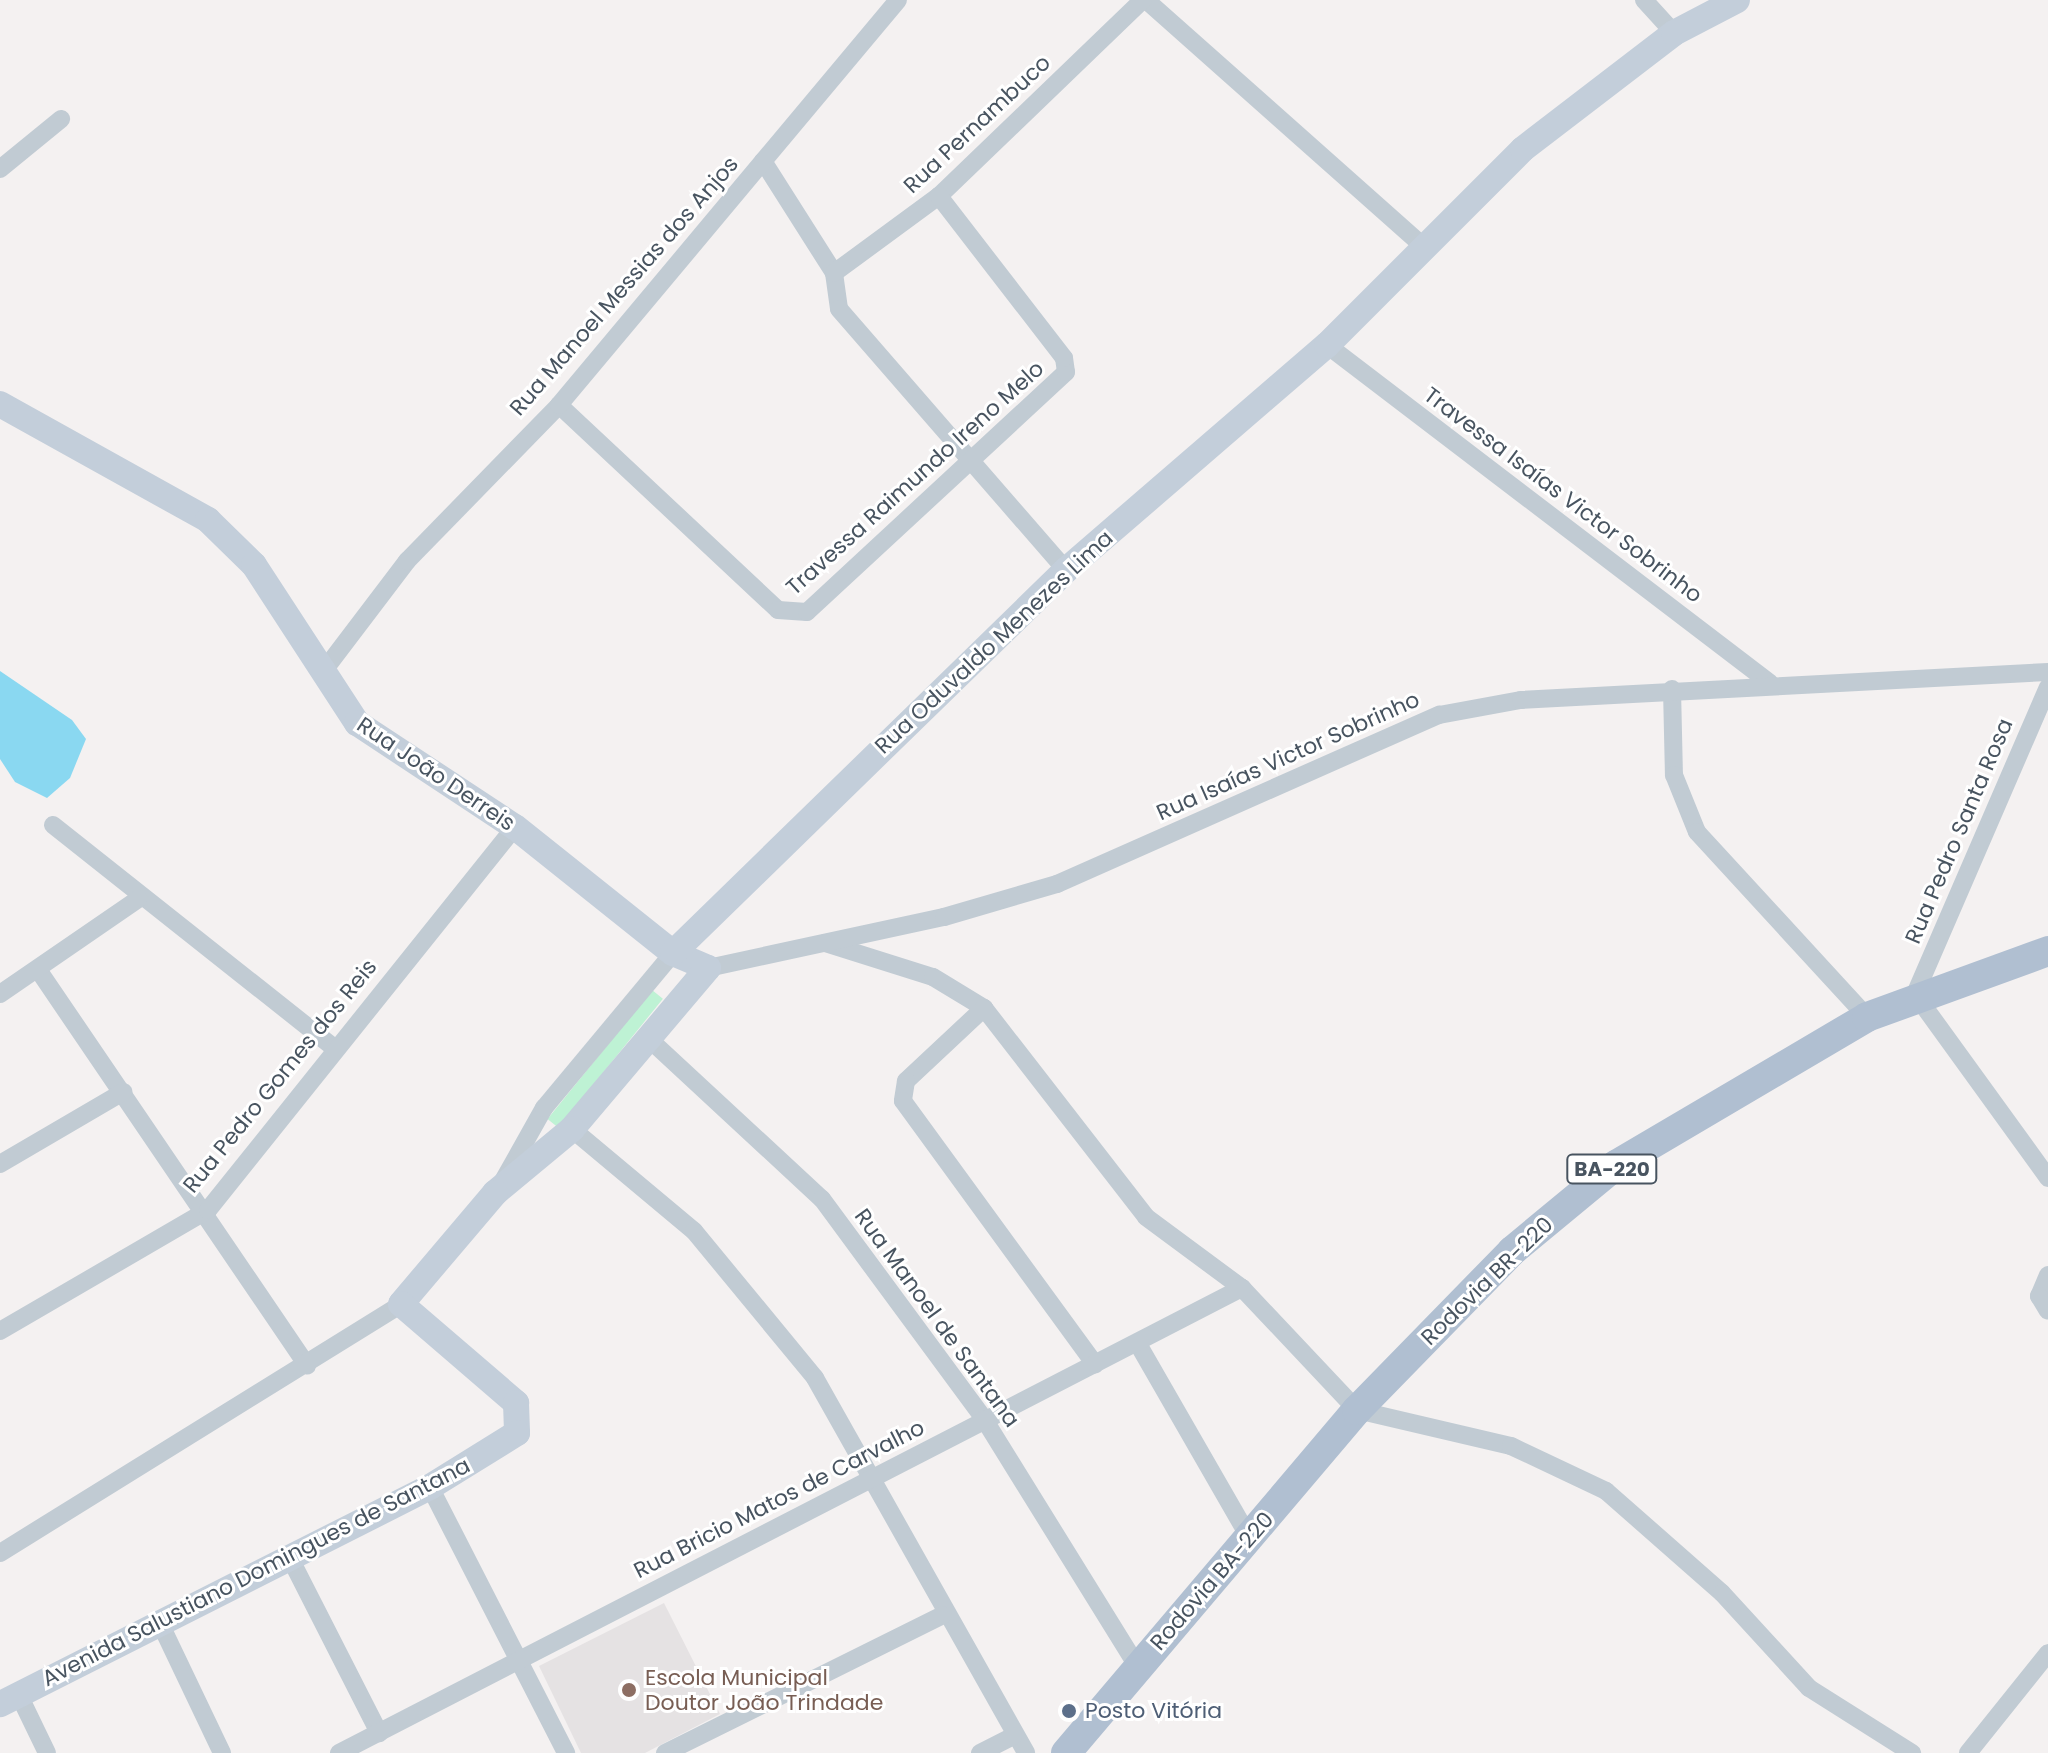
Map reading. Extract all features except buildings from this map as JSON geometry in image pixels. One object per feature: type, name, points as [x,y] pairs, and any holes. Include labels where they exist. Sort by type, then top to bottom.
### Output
[{"type":"main road","name":"BA-220","points":[[1915,994],[2048,951]]},
{"type":"main road","name":"Rodovia BR-220","points":[[1357,1410],[1512,1251],[1616,1165],[1867,1017],[1915,994]]},
{"type":"main road","name":"Rodovia BA-220","points":[[1066,1753],[1357,1410]]},
{"type":"street","name":"Rua Manoel Messias dos Anjos","points":[[322,673],[407,561],[559,405],[898,0]]},
{"type":"street","points":[[1145,0],[1423,246]]},
{"type":"street","name":"Rua Pernambuco","points":[[834,273],[939,196],[1145,0]]},
{"type":"street","points":[[1644,0],[1674,33]]},
{"type":"street","name":"Rua Oduvaldo Menezes Lima","points":[[673,953],[1066,570],[1327,345],[1423,246],[1559,118],[1674,33],[1737,0]]},
{"type":"street","points":[[0,169],[61,119]]},
{"type":"street","points":[[763,161],[834,273],[839,309],[1066,570]]},
{"type":"street","name":"Travessa Raimundo Ireno Melo","points":[[559,405],[793,616],[807,612],[970,459],[1059,384],[1067,365],[939,196]]},
{"type":"street","name":"Travessa Isaías Victor Sobrinho","points":[[1327,345],[1770,683]]},
{"type":"street","name":"Rua João Derreis","points":[[0,404],[208,520],[254,565],[357,723],[515,827],[673,953],[708,968]]},
{"type":"street","name":"Rua Isaías Victor Sobrinho","points":[[708,968],[825,943],[1057,884],[1439,715],[1521,700],[1672,689],[2048,672]]},
{"type":"street","name":"Rua Pedro Santa Rosa","points":[[1915,994],[2048,687]]},
{"type":"street","points":[[1672,689],[1674,775],[1697,832],[1867,1017]]},
{"type":"street","points":[[53,825],[138,899],[332,1046]]},
{"type":"street","name":"Rua Pedro Gomes dos Reis","points":[[0,1331],[208,1210],[332,1046],[515,827]]},
{"type":"street","points":[[0,994],[39,971],[138,899]]},
{"type":"street","points":[[825,943],[933,977],[984,1008],[1146,1217],[1242,1288],[1357,1410],[1511,1446],[1606,1491],[1712,1583],[1809,1688],[1912,1753]]},
{"type":"street","points":[[495,1193],[544,1108],[673,953]]},
{"type":"street","points":[[0,1553],[307,1366],[401,1304],[495,1193],[572,1129],[708,968]]},
{"type":"street","points":[[39,971],[208,1210],[307,1366]]},
{"type":"street","points":[[1915,994],[2048,1178]]},
{"type":"street","points":[[984,1008],[906,1081],[903,1101],[1095,1364]]},
{"type":"street","name":"Rua Manoel de Santana","points":[[648,1038],[822,1199],[984,1419],[1138,1667]]},
{"type":"street","points":[[0,1164],[123,1092]]},
{"type":"street","points":[[572,1129],[669,1207],[742,1286],[815,1378],[878,1478],[943,1615],[1026,1753]]},
{"type":"street","points":[[2048,1275],[2039,1296],[2048,1311]]},
{"type":"street","name":"Rua Bricio Matos de Carvalho","points":[[339,1753],[520,1657],[878,1478],[984,1419],[1138,1344],[1242,1288]]},
{"type":"street","name":"Avenida Salustiano Domingues de Santana","points":[[9,1700],[430,1487],[517,1433],[521,1411],[401,1304]]},
{"type":"street","points":[[1138,1344],[1250,1539]]},
{"type":"street","points":[[430,1487],[520,1657],[566,1753]]},
{"type":"street","points":[[289,1556],[379,1733]]},
{"type":"street","points":[[665,1753],[943,1615]]},
{"type":"street","points":[[160,1623],[222,1753]]},
{"type":"street","points":[[1968,1753],[2048,1653]]},
{"type":"street","points":[[9,1700],[47,1753]]},
{"type":"street","points":[[980,1753],[1013,1736]]},
{"type":"shaded area","name":"Escola Municipal Doutor João Trindade","points":[[664,1603],[720,1714],[645,1753],[581,1753],[539,1666]]},
{"type":"green space","points":[[652,990],[663,999],[558,1128],[548,1119]]},
{"type":"water","points":[[0,671],[72,720],[86,739],[70,778],[47,798],[15,782],[0,759]]},
{"type":"place","name":"Escola Municipal Doutor João Trindade","points":[[629,1690]]},
{"type":"place","name":"Posto Vitória","points":[[1069,1711]]}]
